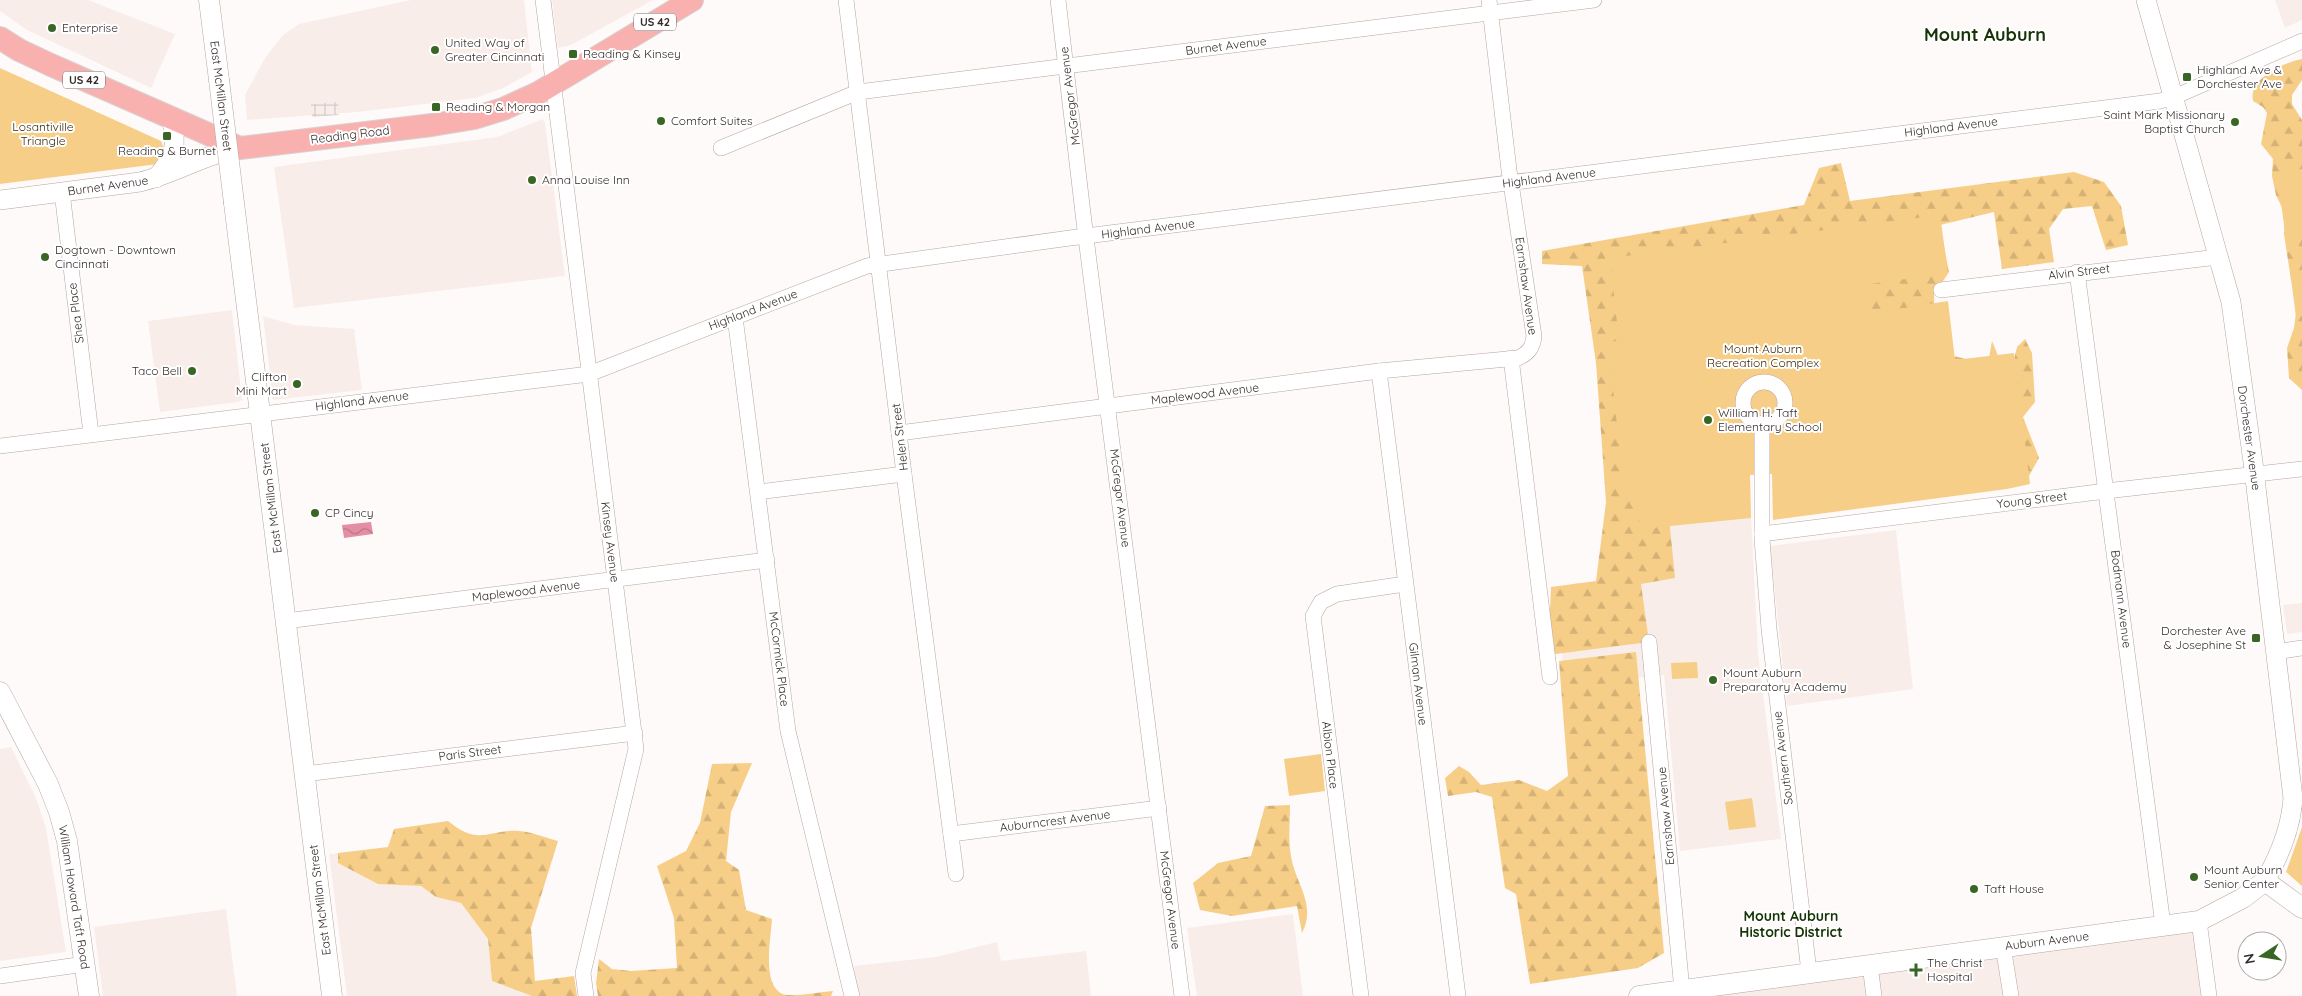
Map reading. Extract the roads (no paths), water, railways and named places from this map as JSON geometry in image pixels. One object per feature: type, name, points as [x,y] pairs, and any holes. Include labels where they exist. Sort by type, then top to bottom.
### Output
[{"type":"main road","name":"East McMillan Street","points":[[209,0],[332,996]]},
{"type":"main road","name":"Reading Road","points":[[240,148],[432,125],[474,118],[538,93],[692,0]]},
{"type":"main road","name":"US 42","points":[[0,38],[19,50],[240,148]]},
{"type":"main road","name":"William Howard Taft Road","points":[[0,693],[48,784],[59,812],[67,840],[89,996]]},
{"type":"main road","name":"Auburn Avenue","points":[[1639,996],[2199,921],[2243,898],[2266,881]]},
{"type":"main road","points":[[2266,881],[2302,908]]},
{"type":"street","name":"Kinsey Avenue","points":[[543,0],[636,749],[583,973],[586,996]]},
{"type":"street","name":"Helen Street","points":[[846,0],[904,474],[956,874]]},
{"type":"street","name":"McGregor Avenue","points":[[1058,0],[1182,996]]},
{"type":"street","name":"Burnet Avenue","points":[[721,148],[858,92],[1066,66],[1490,6],[1594,0]]},
{"type":"street","name":"Dorchester Avenue","points":[[2146,0],[2231,302],[2276,652],[2298,797],[2281,849],[2266,881]]},
{"type":"street","name":"Earnshaw Avenue","points":[[1490,6],[1511,183],[1534,336],[1533,343],[1525,355],[1511,358]]},
{"type":"street","name":"Highland Avenue","points":[[0,446],[589,374],[867,266],[879,264],[1086,236],[2160,101],[2174,97],[2302,41]]},
{"type":"street","points":[[156,178],[170,162],[174,153],[174,132],[171,117]]},
{"type":"street","name":"Burnet Avenue","points":[[0,200],[156,178],[207,156],[240,148]]},
{"type":"street","name":"Shea Place","points":[[62,192],[91,434]]},
{"type":"street","name":"Alvin Street","points":[[1941,290],[2077,272],[2218,257]]},
{"type":"street","name":"Bodmann Avenue","points":[[2077,272],[2163,926]]},
{"type":"street","name":"McCormick Place","points":[[735,317],[788,732],[852,996]]},
{"type":"street","points":[[1511,358],[1550,677]]},
{"type":"street","name":"Maplewood Avenue","points":[[900,433],[1380,371],[1511,358]]},
{"type":"street","name":"Gilman Avenue","points":[[1380,371],[1405,584],[1458,996]]},
{"type":"street","name":"Southern Avenue","points":[[1760,424],[1762,431],[1762,534],[1777,714],[1809,972]]},
{"type":"street","name":"Young Street","points":[[1762,534],[2106,491],[2302,469]]},
{"type":"street","points":[[758,492],[904,474]]},
{"type":"street","name":"Maplewood Avenue","points":[[286,621],[767,560]]},
{"type":"street","name":"Albion Place","points":[[1362,996],[1313,616],[1321,602],[1337,594],[1405,584]]},
{"type":"street","name":"Earnshaw Avenue","points":[[1649,642],[1682,990]]},
{"type":"street","points":[[2276,652],[2302,648]]},
{"type":"street","name":"Paris Street","points":[[305,774],[635,733]]},
{"type":"street","name":"Auburncrest Avenue","points":[[951,834],[1159,808]]},
{"type":"street","points":[[2199,921],[2209,996]]},
{"type":"street","points":[[2003,946],[2011,996]]},
{"type":"street","points":[[0,976],[85,964]]},
{"type":"street","points":[[1870,965],[1874,996]]},
{"type":"water","points":[[371,522],[373,534],[344,538],[342,525]]},
{"type":"place","name":"Enterprise","points":[[52,28]]},
{"type":"place","name":"United Way of Greater Cincinnati","points":[[435,50]]},
{"type":"place","name":"Reading & Kinsey","points":[[573,54]]},
{"type":"place","name":"Highland Ave & Dorchester Ave","points":[[2187,77]]},
{"type":"place","name":"Reading & Morgan","points":[[436,107]]},
{"type":"place","name":"Comfort Suites","points":[[661,121]]},
{"type":"place","name":"Saint Mark Missionary Baptist Church","points":[[2235,122]]},
{"type":"place","name":"Reading & Burnet","points":[[167,136]]},
{"type":"place","name":"Anna Louise Inn","points":[[532,180]]},
{"type":"place","name":"Dogtown - Downtown Cincinnati","points":[[45,257]]},
{"type":"place","name":"Taco Bell","points":[[192,371]]},
{"type":"place","name":"Clifton Mini Mart","points":[[297,384]]},
{"type":"place","name":"William H. Taft Elementary School","points":[[1708,420]]},
{"type":"place","name":"CP Cincy","points":[[315,513]]},
{"type":"place","name":"Dorchester Ave & Josephine St","points":[[2256,638]]},
{"type":"place","name":"Mount Auburn Preparatory Academy","points":[[1713,680]]},
{"type":"place","name":"Mount Auburn Senior Center","points":[[2194,877]]},
{"type":"place","name":"Taft House","points":[[1974,889]]},
{"type":"place","name":"The Christ Hospital","points":[[1916,970]]},
{"type":"district","name":"Mount Auburn","points":[[1985,35]]},
{"type":"district","name":"Mount Auburn Historic District","points":[[1791,924]]},
{"type":"park label","name":"Losantiville Triangle","points":[[43,134]]},
{"type":"park label","name":"Mount Auburn Recreation Complex","points":[[1763,356]]}]
